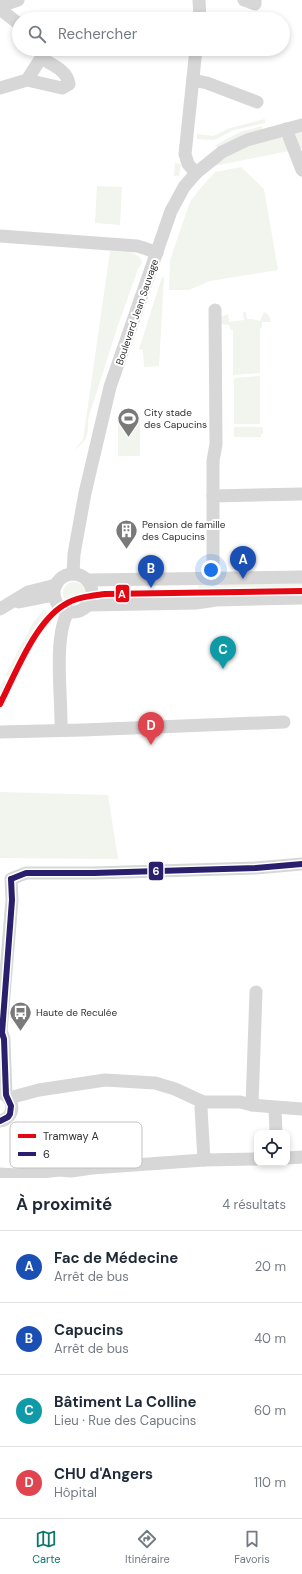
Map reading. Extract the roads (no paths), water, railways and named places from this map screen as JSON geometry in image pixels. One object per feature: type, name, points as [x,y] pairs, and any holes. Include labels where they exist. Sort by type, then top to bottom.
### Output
[{"type":"street","points":[[12,18],[0,8],[18,0]]},
{"type":"street","points":[[199,0],[200,12]]},
{"type":"street","points":[[27,80],[41,56]]},
{"type":"street","points":[[0,88],[27,80],[62,88],[69,84],[68,78],[62,71],[44,56]]},
{"type":"street","points":[[195,56],[185,154],[188,164],[196,173]]},
{"type":"street","points":[[192,80],[207,83],[257,102]]},
{"type":"street","name":"Boulevard Jean Sauvage","points":[[73,574],[74,554],[85,493],[110,387],[158,254],[171,211],[184,187],[196,173],[222,152],[247,140],[271,132],[286,130],[302,125]]},
{"type":"street","points":[[286,130],[302,170]]},
{"type":"street","points":[[0,236],[137,246],[158,254]]},
{"type":"street","points":[[213,579],[213,461],[216,444],[215,310]]},
{"type":"street","points":[[213,496],[302,494]]},
{"type":"street","points":[[302,577],[87,580],[73,574],[62,578],[55,590],[58,605],[68,612],[79,612],[89,605],[196,603],[216,600],[302,598]]},
{"type":"street","points":[[87,580],[92,591],[92,597],[89,605]]},
{"type":"street","points":[[6,606],[28,592],[55,590]]},
{"type":"street","points":[[61,730],[60,651],[62,625],[68,612]]},
{"type":"street","points":[[0,732],[284,722]]},
{"type":"street","points":[[0,1121],[7,1118],[12,1111],[12,1106],[5,1095],[4,1039],[1,1038],[12,900],[11,880],[26,873],[94,873],[256,868],[302,864]]},
{"type":"street","points":[[252,1106],[256,992]]},
{"type":"street","points":[[5,1095],[105,1080],[155,1083],[202,1102],[240,1102],[252,1106],[302,1109]]},
{"type":"street","points":[[202,1102],[204,1160]]},
{"type":"street","points":[[275,1108],[276,1130]]},
{"type":"street","points":[[290,1158],[302,1158]]},
{"type":"street","points":[[142,1164],[204,1160],[254,1159]]},
{"type":"street","points":[[0,1174],[17,1175],[92,1168]]},
{"type":"tram line","name":"A","points":[[0,704],[19,664],[35,636],[54,613],[64,605],[74,600],[105,594],[302,591]]},
{"type":"place","name":"City stade des Capucins","points":[[129,438]]},
{"type":"place","name":"Pension de famille des Capucins","points":[[126,550]]},
{"type":"place","name":"Fac de Médecine","points":[[243,579]]},
{"type":"place","name":"Capucins","points":[[151,588]]},
{"type":"place","name":"Bâtiment La Colline","points":[[223,669]]},
{"type":"place","name":"CHU d'Angers","points":[[151,745]]},
{"type":"place","name":"Haute de Reculée","points":[[21,1032]]}]
